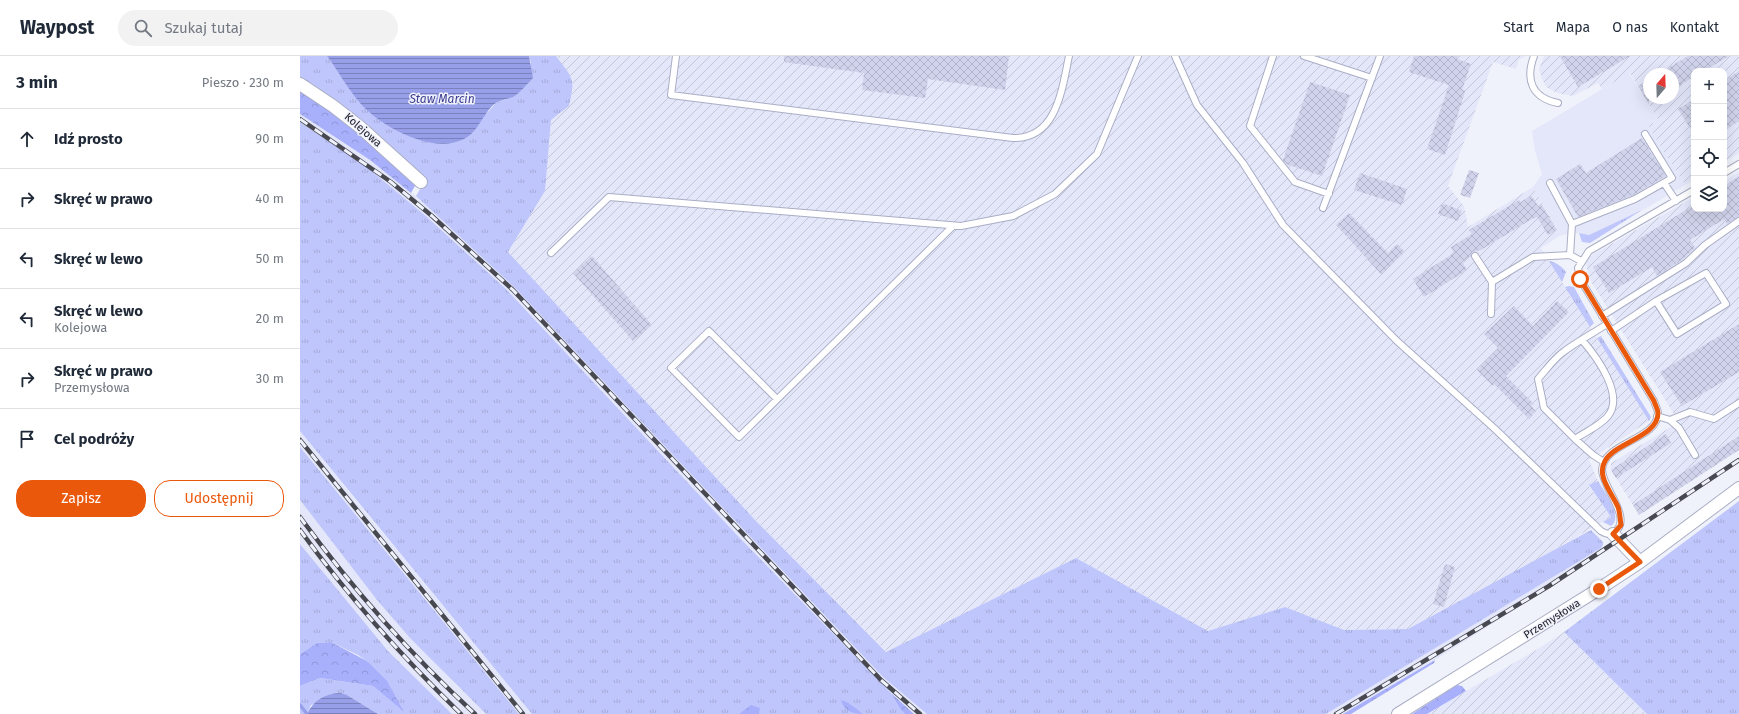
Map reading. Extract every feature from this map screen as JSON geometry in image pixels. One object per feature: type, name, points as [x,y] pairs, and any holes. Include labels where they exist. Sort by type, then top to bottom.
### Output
[{"type":"street","name":"Kolejowa","points":[[300,84],[333,106],[360,127],[421,182]]},
{"type":"street","name":"Przemysłowa","points":[[1398,714],[1546,623],[1640,562],[1739,488]]},
{"type":"street","points":[[1613,534],[1640,562]]},
{"type":"lane","points":[[676,56],[671,95],[1013,138],[1024,138],[1035,134],[1045,126],[1051,118],[1061,93],[1068,56]]},
{"type":"lane","points":[[551,253],[609,198],[953,226],[961,226],[1013,216],[1055,194],[1097,154],[1138,56]]},
{"type":"lane","points":[[1176,56],[1197,105],[1243,163],[1283,225],[1397,341],[1495,429],[1601,531],[1608,534],[1613,534],[1621,525],[1618,508],[1604,480],[1602,471],[1604,462],[1609,454],[1649,431],[1658,412],[1654,401],[1580,279],[1578,268],[1581,261],[1589,251],[1691,192]]},
{"type":"lane","points":[[1273,56],[1250,126],[1295,182],[1329,194]]},
{"type":"lane","points":[[1304,56],[1372,78]]},
{"type":"lane","points":[[1323,208],[1380,56]]},
{"type":"lane","points":[[1534,56],[1530,73],[1533,88],[1543,99],[1558,103]]},
{"type":"lane","points":[[1572,224],[1635,199],[1672,178],[1645,134]]},
{"type":"lane","points":[[1727,171],[1739,164]]},
{"type":"lane","points":[[1550,183],[1572,224],[1570,255]]},
{"type":"lane","points":[[1664,183],[1676,201]]},
{"type":"lane","points":[[1602,316],[1686,263],[1705,245],[1739,221]]},
{"type":"lane","points":[[777,399],[708,331],[671,368],[739,437],[953,226]]},
{"type":"lane","points":[[1492,282],[1533,257],[1570,255],[1581,261]]},
{"type":"lane","points":[[1475,256],[1492,282],[1491,314]]},
{"type":"lane","points":[[1611,331],[1656,301],[1706,273],[1726,304],[1677,334],[1656,301]]},
{"type":"lane","points":[[1604,462],[1593,455],[1575,439],[1544,408],[1538,379],[1561,354],[1607,324]]},
{"type":"lane","points":[[1575,439],[1608,416],[1614,402],[1604,369],[1582,340]]},
{"type":"lane","points":[[1670,420],[1690,412],[1714,419],[1739,403]]},
{"type":"lane","points":[[1657,416],[1670,420],[1679,428],[1695,455]]},
{"type":"shaded area","points":[[556,56],[1526,56],[1519,60],[1516,69],[1493,62],[1448,186],[1464,206],[1468,227],[1533,187],[1561,235],[1541,248],[1649,421],[1589,460],[1598,481],[1589,486],[1611,517],[1436,618],[1408,629],[1344,630],[1285,607],[1208,631],[1076,558],[887,652],[755,520],[508,252],[545,191],[551,120],[569,106],[573,90],[572,78]]},
{"type":"shaded area","points":[[1544,56],[1739,56],[1739,153],[1727,160],[1727,68],[1691,68],[1691,182],[1685,185],[1648,126],[1658,120],[1648,104],[1679,104],[1679,68],[1643,68],[1643,95],[1630,73],[1602,89],[1598,83],[1573,96],[1557,93],[1546,87],[1539,69]]},
{"type":"shaded area","points":[[1629,73],[1643,96],[1643,104],[1648,104],[1658,120],[1648,126],[1685,185],[1645,209],[1589,235],[1579,233],[1561,235],[1533,187],[1542,174],[1535,151],[1532,131]]},
{"type":"shaded area","points":[[300,114],[370,160],[416,196],[515,288],[883,677],[927,714],[914,714],[891,693],[736,534],[506,289],[427,217],[368,168],[300,122]]},
{"type":"shaded area","points":[[1739,172],[1739,449],[1639,515],[1611,470],[1611,463],[1679,422],[1590,280],[1586,264],[1587,259],[1691,199],[1691,212],[1727,212],[1727,179]]},
{"type":"shaded area","points":[[300,431],[532,714],[519,714],[459,641],[300,447]]},
{"type":"shaded area","points":[[300,500],[377,600],[456,685],[486,714],[452,714],[388,651],[300,544]]},
{"type":"shaded area","points":[[1601,548],[1605,552],[1435,660],[1343,714],[1326,714]]},
{"type":"shaded area","points":[[1564,632],[1647,714],[1427,714],[1536,650]]},
{"type":"green space","points":[[300,56],[327,56],[360,103],[486,114],[496,103],[514,96],[531,63],[529,56],[556,56],[572,79],[569,106],[551,120],[545,191],[508,252],[755,520],[886,652],[1076,558],[1208,631],[1285,607],[1344,630],[1408,629],[1591,530],[1603,542],[1603,545],[1601,548],[1326,714],[927,714],[883,677],[515,288],[416,196],[426,179],[367,127],[300,78]]},
{"type":"green space","points":[[300,87],[325,104],[416,184],[411,193],[370,160],[300,114]]},
{"type":"green space","points":[[300,122],[368,168],[427,217],[506,289],[736,534],[891,693],[900,709],[905,714],[532,714],[300,431]]},
{"type":"green space","points":[[1642,210],[1590,243],[1582,242],[1579,233],[1589,235]]},
{"type":"green space","points":[[1549,261],[1554,262],[1566,272],[1562,282]]},
{"type":"green space","points":[[1565,287],[1574,287],[1594,323],[1590,327]]},
{"type":"green space","points":[[1601,336],[1651,417],[1649,421],[1597,338]]},
{"type":"green space","points":[[300,447],[519,714],[486,714],[410,638],[377,600],[300,500]]},
{"type":"green space","points":[[1598,481],[1614,510],[1615,517],[1611,526],[1603,522],[1611,517],[1589,485]]},
{"type":"green space","points":[[1739,501],[1739,714],[1647,714],[1564,632]]},
{"type":"green space","points":[[300,544],[388,651],[452,714],[378,714],[347,695],[311,705],[307,714],[300,714],[300,686],[320,678],[373,686],[403,711],[367,661],[358,655],[331,642],[317,643],[300,654]]},
{"type":"green space","points":[[331,642],[367,661],[387,681],[404,712],[373,686],[320,678],[300,686],[300,654],[317,643]]},
{"type":"green space","points":[[1435,660],[1434,663],[1351,714],[1343,714]]},
{"type":"green space","points":[[1457,685],[1462,686],[1466,691],[1427,714],[1412,714]]},
{"type":"green space","points":[[891,693],[914,714],[905,714],[900,709]]},
{"type":"green space","points":[[841,700],[863,714],[849,711],[844,707]]},
{"type":"green space","points":[[751,705],[760,708],[759,714],[739,714]]},
{"type":"water","name":"Staw Marcin","points":[[327,56],[529,56],[533,78],[516,95],[498,102],[492,107],[474,132],[469,136],[451,143],[438,144],[408,136],[381,121],[369,112],[347,86]]},
{"type":"water","points":[[340,693],[347,695],[378,714],[307,714],[316,701],[324,696]]},
{"type":"building","points":[[784,56],[1009,56],[1005,90],[928,79],[925,98],[862,90],[864,73],[784,62]]},
{"type":"building","points":[[1414,56],[1458,56],[1457,59],[1471,64],[1462,90],[1465,90],[1464,95],[1445,155],[1427,149],[1449,85],[1409,72]]},
{"type":"building","points":[[1560,56],[1630,56],[1578,87]]},
{"type":"building","points":[[1688,56],[1729,56],[1709,68],[1691,68],[1691,79],[1679,86],[1679,68],[1668,68]]},
{"type":"building","points":[[1739,71],[1739,121],[1727,129],[1727,104],[1727,79]]},
{"type":"building","points":[[1310,82],[1350,95],[1322,176],[1286,164],[1283,160]]},
{"type":"building","points":[[1643,83],[1643,95],[1638,86]]},
{"type":"building","points":[[1691,101],[1691,129],[1678,109]]},
{"type":"building","points":[[1642,138],[1666,176],[1633,195],[1578,217],[1556,179],[1580,164],[1586,173]]},
{"type":"building","points":[[1469,170],[1479,173],[1470,198],[1460,195]]},
{"type":"building","points":[[1360,173],[1407,189],[1402,205],[1354,190]]},
{"type":"building","points":[[1739,176],[1739,217],[1727,224],[1724,219],[1690,240],[1695,248],[1683,259],[1657,276],[1652,267],[1609,293],[1593,267],[1691,207],[1691,212],[1727,212],[1727,184]]},
{"type":"building","points":[[1531,195],[1538,206],[1541,204],[1557,230],[1548,235],[1537,217],[1530,220],[1481,250],[1472,252],[1471,256],[1462,262],[1467,270],[1424,297],[1413,279],[1454,253],[1451,247],[1472,234],[1469,230],[1519,200],[1521,202]]},
{"type":"building","points":[[1442,203],[1462,211],[1458,221],[1438,214]]},
{"type":"building","points":[[1349,213],[1388,253],[1397,244],[1405,252],[1381,274],[1336,225]]},
{"type":"building","points":[[592,256],[652,325],[633,341],[573,273]]},
{"type":"building","points":[[1557,301],[1569,312],[1506,376],[1534,404],[1531,406],[1536,411],[1529,419],[1494,384],[1493,386],[1477,370],[1498,348],[1484,334],[1514,306],[1533,326]]},
{"type":"building","points":[[1739,324],[1739,372],[1682,406],[1660,372]]},
{"type":"building","points":[[1666,434],[1671,443],[1616,478],[1611,470]]},
{"type":"building","points":[[1739,436],[1739,450],[1639,515],[1633,505]]},
{"type":"building","points":[[1445,564],[1455,567],[1444,607],[1433,604]]},
{"type":"waterway","points":[[300,705],[307,714]]},
{"type":"railway","points":[[300,119],[391,182],[432,216],[513,290],[881,680],[920,714]]},
{"type":"railway","points":[[300,440],[523,714]]},
{"type":"railway","points":[[1336,714],[1549,586],[1739,460]]},
{"type":"railway","points":[[300,517],[340,569],[383,620],[428,668],[475,714]]},
{"type":"railway","points":[[300,530],[337,579],[376,625],[461,714]]},
{"type":"route","points":[[1580,279],[1654,401],[1658,412],[1656,420],[1649,431],[1609,454],[1604,462],[1602,471],[1604,480],[1618,508],[1621,525],[1613,534],[1640,562],[1599,589]]}]
